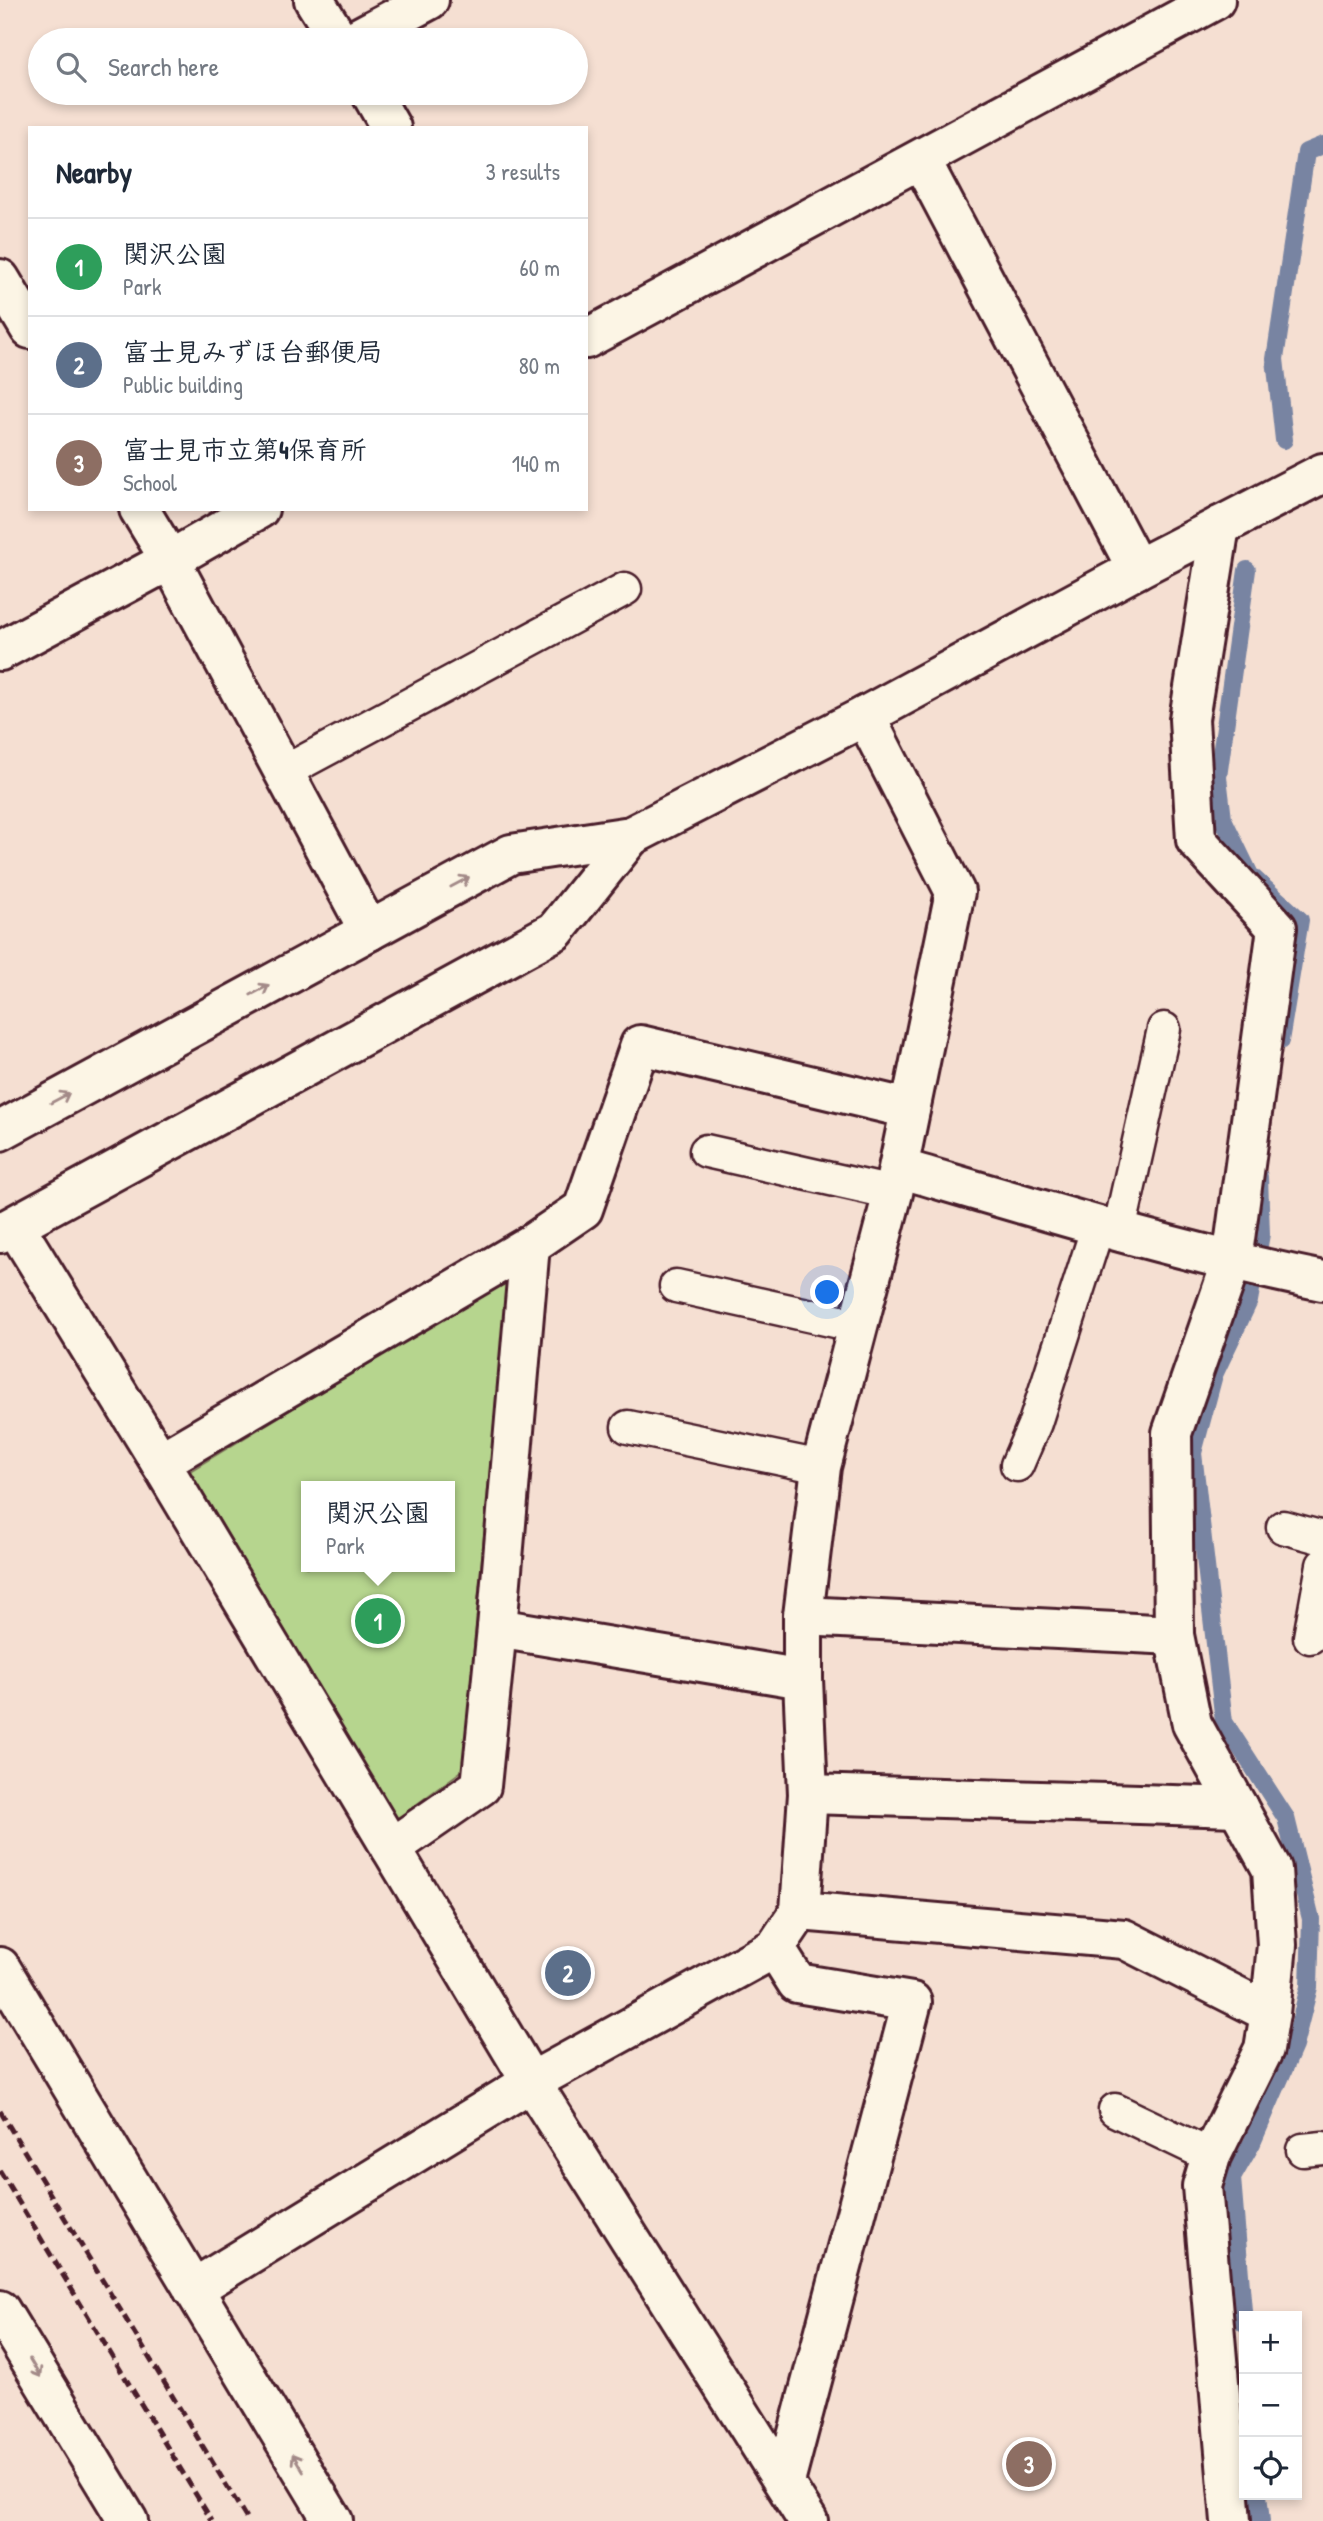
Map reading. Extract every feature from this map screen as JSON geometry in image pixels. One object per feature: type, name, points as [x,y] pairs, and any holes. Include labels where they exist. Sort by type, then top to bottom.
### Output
[{"type":"street","points":[[314,0],[332,28]]},
{"type":"street","points":[[376,28],[429,0]]},
{"type":"street","points":[[588,338],[1215,0]]},
{"type":"street","points":[[378,105],[390,126]]},
{"type":"street","points":[[921,160],[1137,569]]},
{"type":"street","points":[[0,279],[28,326]]},
{"type":"street","points":[[0,1131],[512,854],[631,836],[865,716],[1137,569],[1323,474]]},
{"type":"street","points":[[140,511],[170,560],[369,931]]},
{"type":"street","points":[[0,651],[256,511]]},
{"type":"street","points":[[1220,526],[1189,719],[1196,840],[1277,928],[1247,1265],[1172,1433],[1174,1635],[1192,1724],[1272,1869],[1277,1945],[1264,2049],[1211,2156],[1202,2186],[1231,2521]]},
{"type":"street","points":[[193,2289],[531,2082],[775,1948],[800,1911],[808,1794],[803,1616],[821,1467],[896,1180],[955,892],[865,716]]},
{"type":"street","points":[[631,836],[555,930],[7,1229],[160,1462],[531,2082],[808,2521]]},
{"type":"street","points":[[160,1462],[530,1245],[583,1209],[640,1045],[910,1109]]},
{"type":"street","points":[[896,1180],[1109,1228],[1247,1265],[1323,1280]]},
{"type":"street","points":[[391,1848],[481,1786],[530,1245]]},
{"type":"street","points":[[803,1616],[1174,1635]]},
{"type":"street","points":[[497,1628],[803,1679]]},
{"type":"street","points":[[808,1794],[1238,1807]]},
{"type":"street","points":[[800,1911],[1124,1939],[1270,2014]]},
{"type":"street","points":[[775,1948],[796,1983],[912,2002],[785,2482]]},
{"type":"street","points":[[0,1967],[333,2521]]},
{"type":"street","points":[[0,2309],[128,2521]]},
{"type":"lane","points":[[284,772],[625,589]]},
{"type":"lane","points":[[1017,1465],[1109,1228],[1164,1029]]},
{"type":"lane","points":[[706,1151],[896,1180]]},
{"type":"lane","points":[[676,1286],[858,1326]]},
{"type":"lane","points":[[628,1427],[821,1467]]},
{"type":"lane","points":[[1283,1528],[1323,1538]]},
{"type":"lane","points":[[1310,1637],[1323,1565]]},
{"type":"lane","points":[[1115,2110],[1211,2156]]},
{"type":"green space","points":[[507,1278],[463,1770],[397,1819],[190,1471]]},
{"type":"waterway","points":[[1284,440],[1275,359],[1306,152],[1323,145]]},
{"type":"waterway","points":[[1247,570],[1218,777],[1223,819],[1250,875],[1300,920],[1280,1041]]},
{"type":"waterway","points":[[1243,2311],[1232,2178],[1252,2143],[1294,2046],[1309,1987],[1311,1919],[1286,1818],[1224,1722],[1193,1453],[1214,1375],[1249,1301],[1261,1234],[1259,1176]]},
{"type":"waterway","points":[[1259,2500],[1261,2521]]},
{"type":"railway","points":[[0,2111],[248,2521]]},
{"type":"railway","points":[[0,2171],[212,2521]]},
{"type":"place","name":"関沢公園","points":[[378,1621]]},
{"type":"place","name":"富士見みずほ台郵便局","points":[[568,1973]]},
{"type":"place","name":"富士見市立第4保育所","points":[[1029,2464]]}]
